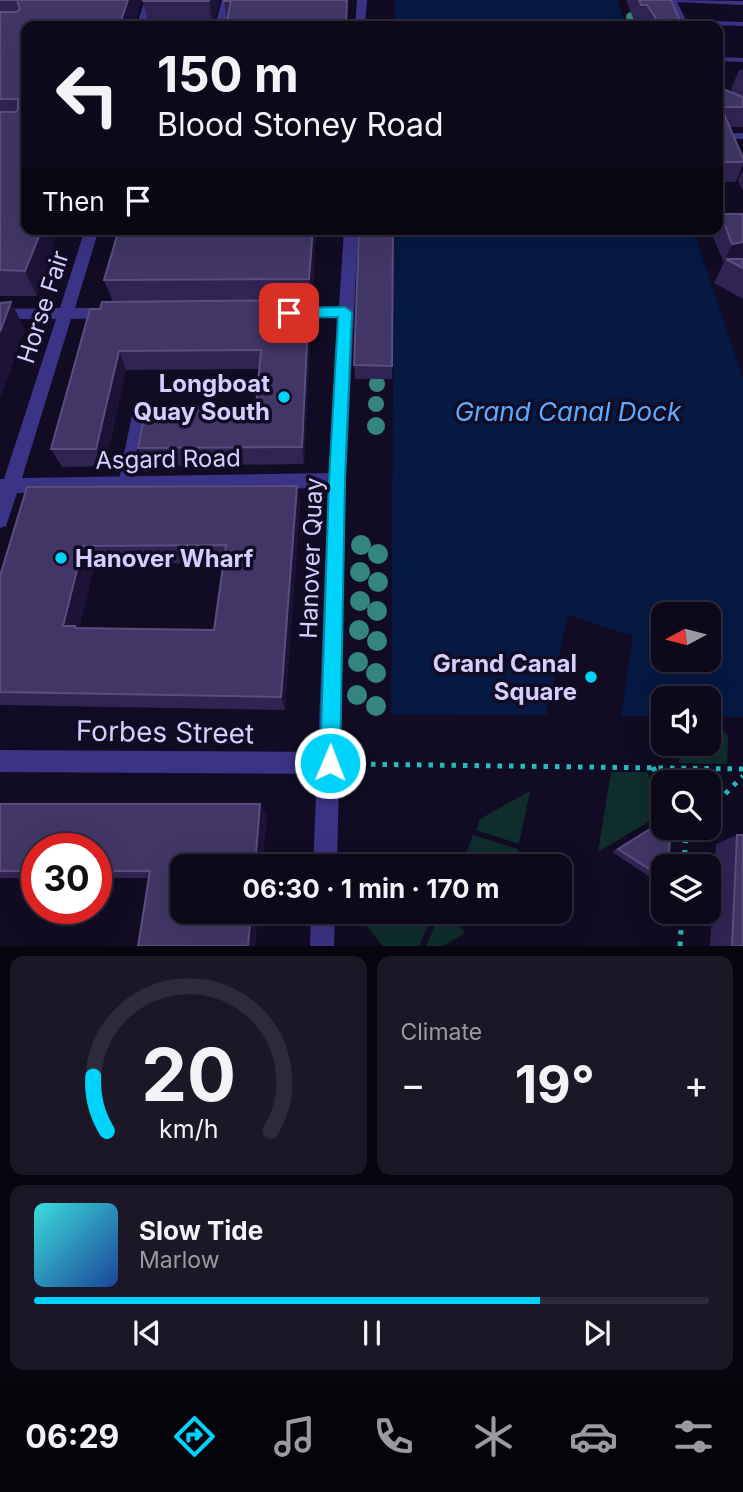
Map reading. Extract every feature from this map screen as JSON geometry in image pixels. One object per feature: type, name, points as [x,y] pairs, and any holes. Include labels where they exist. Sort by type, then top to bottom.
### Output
[{"type":"street","points":[[143,21],[150,0]]},
{"type":"street","points":[[221,21],[227,0]]},
{"type":"street","points":[[360,21],[362,0]]},
{"type":"street","name":"Horse Fair","points":[[0,520],[5,486],[90,235]]},
{"type":"street","name":"Hanover Quay","points":[[326,854],[337,480],[351,235]]},
{"type":"street","points":[[275,313],[345,312]]},
{"type":"street","points":[[0,314],[130,313]]},
{"type":"street","name":"Asgard Road","points":[[5,486],[337,480]]},
{"type":"street","name":"Forbes Street","points":[[0,761],[330,763]]},
{"type":"street","points":[[322,946],[323,924]]},
{"type":"lane","points":[[683,21],[672,0],[743,3]]},
{"type":"lane","points":[[723,24],[743,24]]},
{"type":"lane","points":[[723,59],[743,60]]},
{"type":"lane","points":[[727,136],[743,136]]},
{"type":"lane","points":[[124,484],[139,410]]},
{"type":"path","points":[[330,763],[743,769]]},
{"type":"path","points":[[721,798],[743,776]]},
{"type":"path","points":[[680,946],[681,924]]},
{"type":"green space","points":[[721,732],[728,736],[727,764],[679,763],[680,756],[721,756]]},
{"type":"green space","points":[[611,772],[647,772],[651,780],[651,820],[598,852]]},
{"type":"green space","points":[[530,791],[519,844],[476,830],[480,819]]},
{"type":"green space","points":[[473,835],[518,849],[517,854],[466,854]]},
{"type":"green space","points":[[365,924],[429,924],[419,946],[383,946]]},
{"type":"green space","points":[[436,924],[459,924],[465,933],[443,946],[426,946]]},
{"type":"water","points":[[395,0],[617,0],[624,21],[394,21]]},
{"type":"water","name":"Grand Canal Dock","points":[[394,235],[695,235],[743,379],[743,717],[721,717],[721,686],[651,686],[651,716],[621,716],[633,636],[568,615],[546,715],[391,714]]},
{"type":"building","points":[[17,0],[128,0],[121,21],[21,21],[21,235],[40,235],[25,271],[0,270],[0,112],[16,112],[18,99],[0,99],[0,12],[17,12],[20,9]]},
{"type":"building","points":[[209,0],[209,1],[143,1]]},
{"type":"building","points":[[347,0],[346,21],[227,21],[231,1],[224,1]]},
{"type":"building","points":[[639,0],[671,0],[680,21],[658,21],[647,5],[641,5]]},
{"type":"building","points":[[723,89],[743,97],[743,107],[723,107]]},
{"type":"building","points":[[723,112],[743,158],[743,162],[723,162]]},
{"type":"building","points":[[723,214],[743,214],[743,242],[732,244]]},
{"type":"building","points":[[117,235],[313,235],[309,279],[104,280]]},
{"type":"building","points":[[359,235],[393,235],[392,366],[354,365]]},
{"type":"building","points":[[726,259],[743,259],[743,268]]},
{"type":"building","points":[[309,300],[302,447],[138,448],[146,407],[256,406],[261,350],[119,351],[96,449],[51,449],[90,309],[100,309],[102,302]]},
{"type":"building","points":[[11,302],[0,332],[0,303]]},
{"type":"building","points":[[297,486],[281,697],[0,692],[0,576],[27,487]],"holes":[[[226,545],[214,630],[63,626],[83,546]]]},
{"type":"building","points":[[0,804],[260,804],[256,854],[170,854],[170,924],[250,924],[248,946],[138,946],[150,871],[112,871],[112,833],[21,833],[21,871],[0,871]]},
{"type":"building","points":[[651,828],[651,840],[670,840],[669,854],[651,854],[651,870],[618,849]]},
{"type":"building","points":[[737,835],[743,835],[743,946],[732,946]]},
{"type":"place","name":"Longboat Quay South","points":[[284,397]]},
{"type":"place","name":"Hanover Wharf","points":[[61,558]]},
{"type":"place","name":"Grand Canal Square","points":[[591,677]]},
{"type":"route","points":[[289,313],[345,312],[337,480],[330,763]]}]
